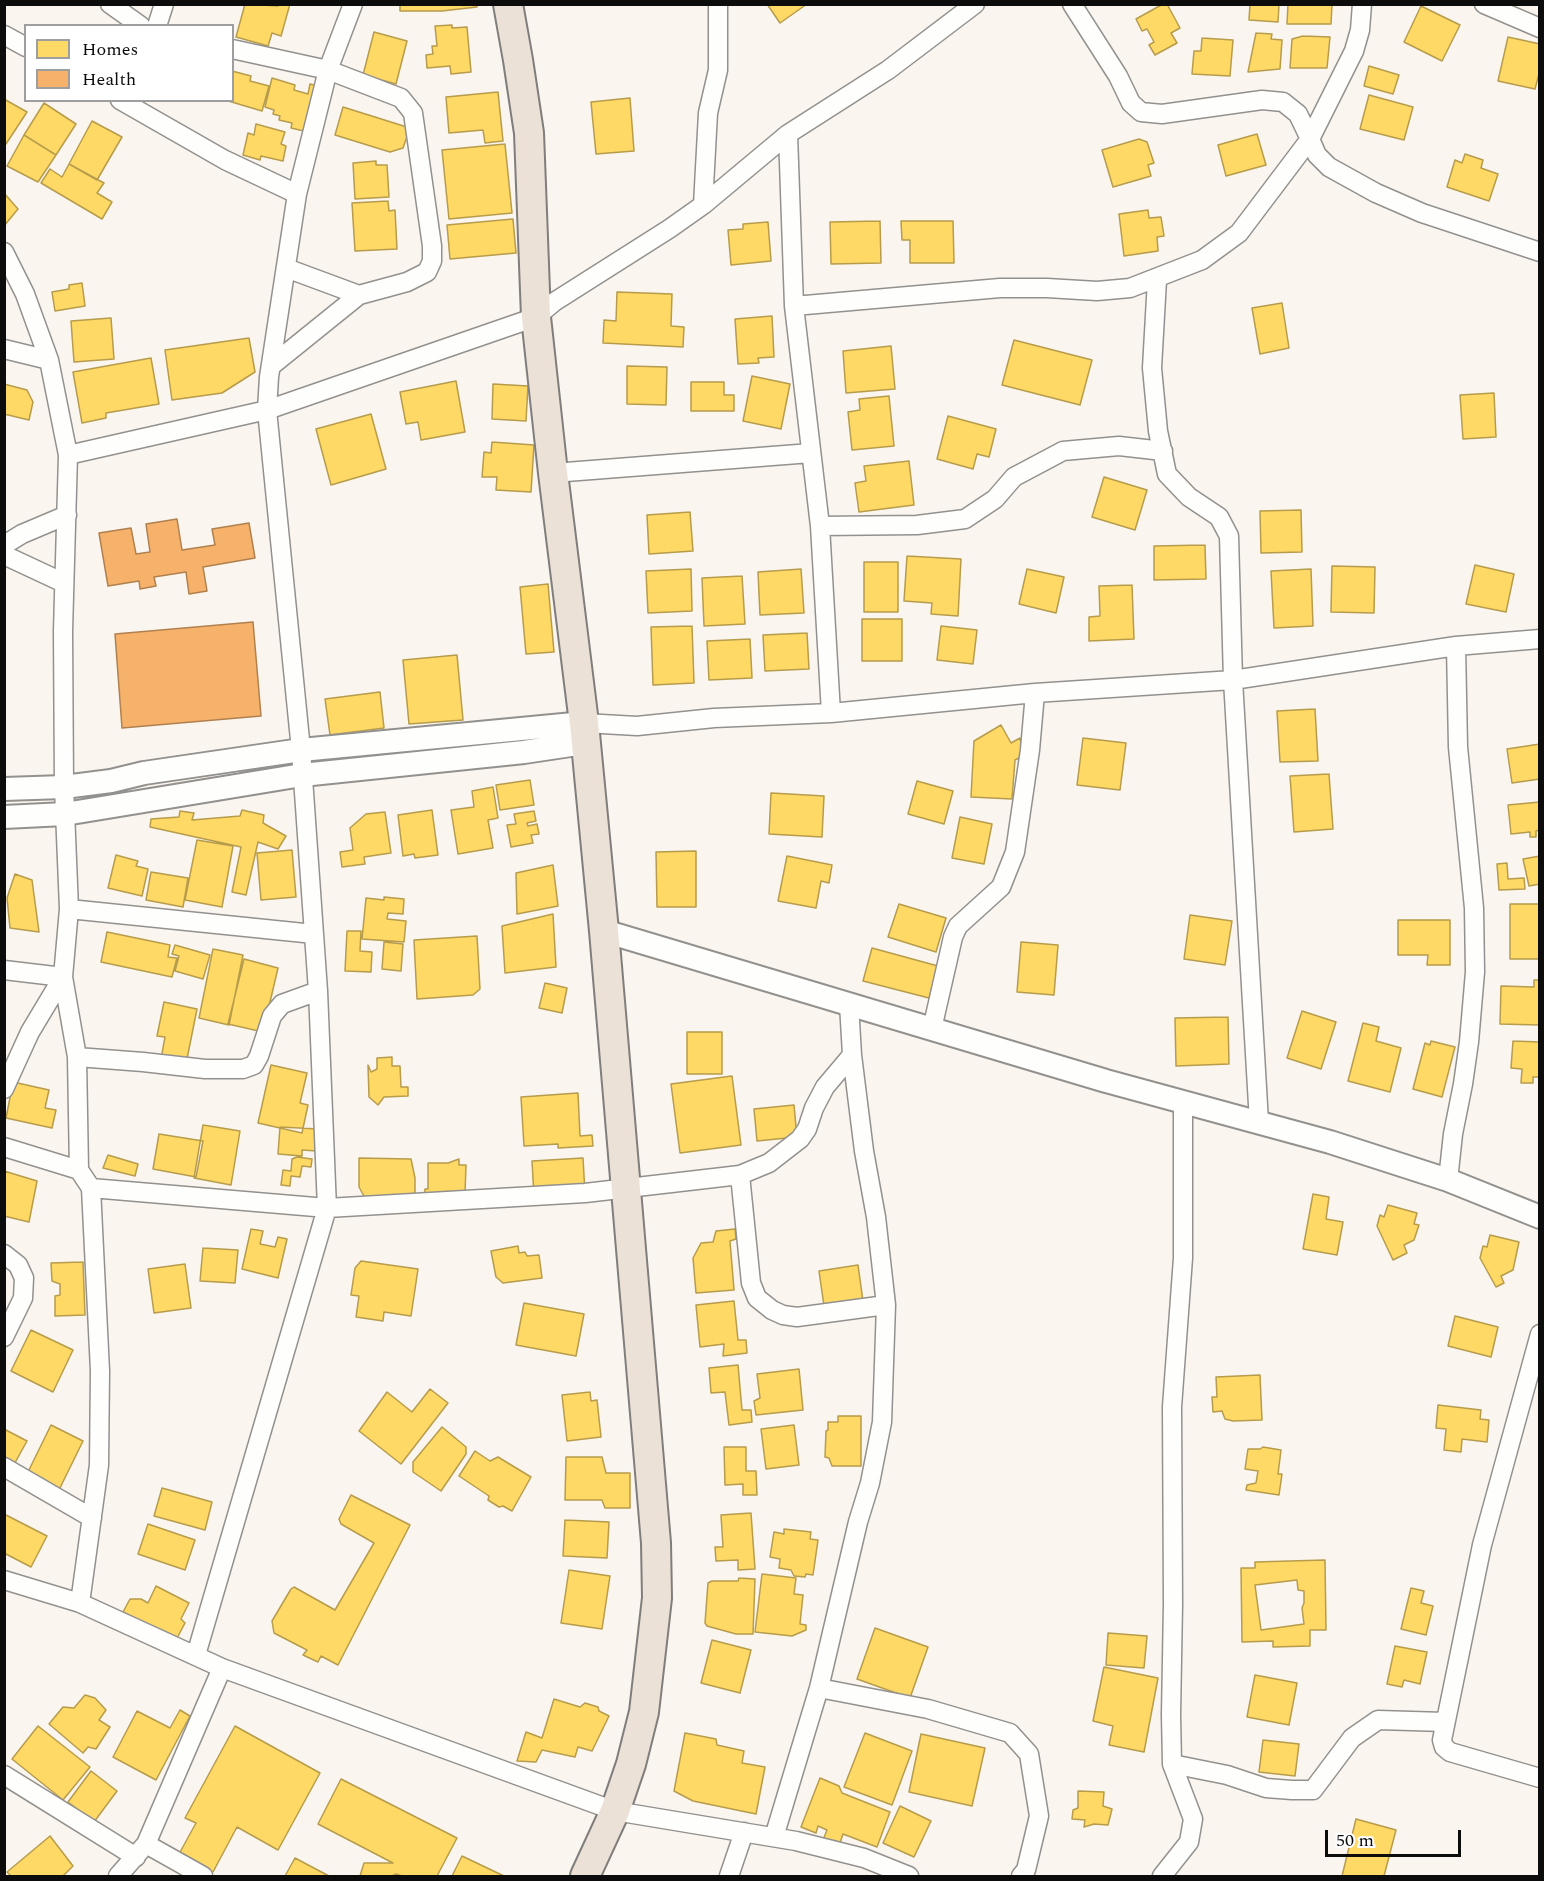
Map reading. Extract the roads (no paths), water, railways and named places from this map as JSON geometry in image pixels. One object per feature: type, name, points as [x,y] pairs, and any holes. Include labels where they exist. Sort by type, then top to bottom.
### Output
[{"type":"main road","points":[[508,4],[529,133],[536,317],[584,733],[604,931],[655,1532],[657,1598],[644,1712],[631,1764],[615,1811],[585,1876]]},
{"type":"street","points":[[110,4],[138,24]]},
{"type":"street","points":[[158,24],[165,4]]},
{"type":"street","points":[[196,1654],[327,1208],[318,991],[301,750],[267,410],[271,366],[297,195],[328,70],[353,4]]},
{"type":"street","points":[[703,205],[708,113],[718,70],[718,4]]},
{"type":"street","points":[[68,455],[267,410],[536,317],[554,302],[703,205],[788,134],[888,70],[975,4]]},
{"type":"street","points":[[1072,4],[1118,76],[1131,103],[1141,111],[1162,114],[1262,100],[1283,102],[1298,114],[1317,155],[1329,167],[1376,193],[1422,213],[1539,252]]},
{"type":"street","points":[[794,306],[1000,288],[1096,291],[1130,288],[1156,280],[1203,260],[1239,233],[1310,139],[1354,51],[1360,30],[1362,4]]},
{"type":"street","points":[[1484,4],[1539,28]]},
{"type":"street","points":[[4,35],[24,46]]},
{"type":"street","points":[[234,49],[328,70],[401,98],[413,113],[430,235],[432,261],[427,272],[407,282],[358,295],[271,366]]},
{"type":"street","points":[[128,103],[225,160],[297,195]]},
{"type":"street","points":[[788,134],[794,306],[820,526],[831,713]]},
{"type":"street","points":[[4,252],[25,294],[49,360],[68,455],[64,583],[64,787],[69,909],[63,977],[77,1057],[79,1170],[91,1188],[100,1371],[99,1465],[80,1603]]},
{"type":"street","points":[[286,268],[358,295]]},
{"type":"street","points":[[1156,280],[1152,368],[1167,474],[1189,497],[1219,517],[1229,536],[1233,680],[1259,1122]]},
{"type":"street","points":[[4,349],[49,360]]},
{"type":"street","points":[[820,526],[917,525],[965,519],[995,499],[1014,477],[1063,451],[1119,446],[1163,451]]},
{"type":"street","points":[[553,473],[811,453]]},
{"type":"street","points":[[4,545],[22,534],[67,515]]},
{"type":"street","points":[[4,555],[64,583]]},
{"type":"street","points":[[4,789],[64,787],[111,781],[144,773],[301,750],[584,733],[714,718],[831,713],[1035,693],[1233,680],[1456,646],[1539,639]]},
{"type":"street","points":[[1448,1180],[1453,1134],[1467,1053],[1475,972],[1474,908],[1458,747],[1456,646]]},
{"type":"street","points":[[932,1029],[953,937],[958,926],[1000,886],[1015,852],[1030,750],[1035,693]]},
{"type":"street","points":[[4,817],[65,814],[302,775],[524,752],[584,733]]},
{"type":"street","points":[[69,909],[314,934]]},
{"type":"street","points":[[604,931],[1106,1082],[1259,1122],[1448,1180],[1539,1217]]},
{"type":"street","points":[[4,970],[63,977]]},
{"type":"street","points":[[4,1089],[30,1032],[63,977]]},
{"type":"street","points":[[77,1057],[205,1069],[243,1069],[254,1065],[272,1016],[282,1004],[318,991]]},
{"type":"street","points":[[774,1837],[819,1688],[858,1522],[870,1483],[882,1422],[886,1305],[876,1216],[864,1151],[852,1055],[849,1004]]},
{"type":"street","points":[[91,1188],[327,1208],[625,1190],[740,1174],[768,1163],[800,1139],[807,1129],[814,1108],[825,1087],[852,1055]]},
{"type":"street","points":[[1162,1876],[1189,1842],[1193,1818],[1172,1764],[1172,1407],[1183,1258],[1183,1102]]},
{"type":"street","points":[[4,1147],[79,1170]]},
{"type":"street","points":[[740,1174],[751,1283],[757,1298],[783,1316],[797,1317],[886,1305]]},
{"type":"street","points":[[4,1254],[18,1265],[24,1278],[23,1298],[4,1337]]},
{"type":"street","points":[[1539,1334],[1482,1545],[1442,1740],[1444,1747],[1450,1752],[1539,1778]]},
{"type":"street","points":[[4,1467],[92,1518]]},
{"type":"street","points":[[4,1580],[80,1603],[196,1654],[222,1668],[615,1811],[774,1837],[864,1858],[909,1876]]},
{"type":"street","points":[[118,1876],[141,1850],[222,1668]]},
{"type":"street","points":[[819,1688],[928,1709],[1010,1732],[1029,1754],[1039,1816],[1026,1870],[1022,1876]]},
{"type":"street","points":[[1172,1764],[1227,1775],[1266,1788],[1313,1790],[1352,1738],[1377,1720],[1445,1722]]},
{"type":"street","points":[[4,1775],[141,1850],[204,1876]]},
{"type":"street","points":[[729,1876],[744,1832]]}]
